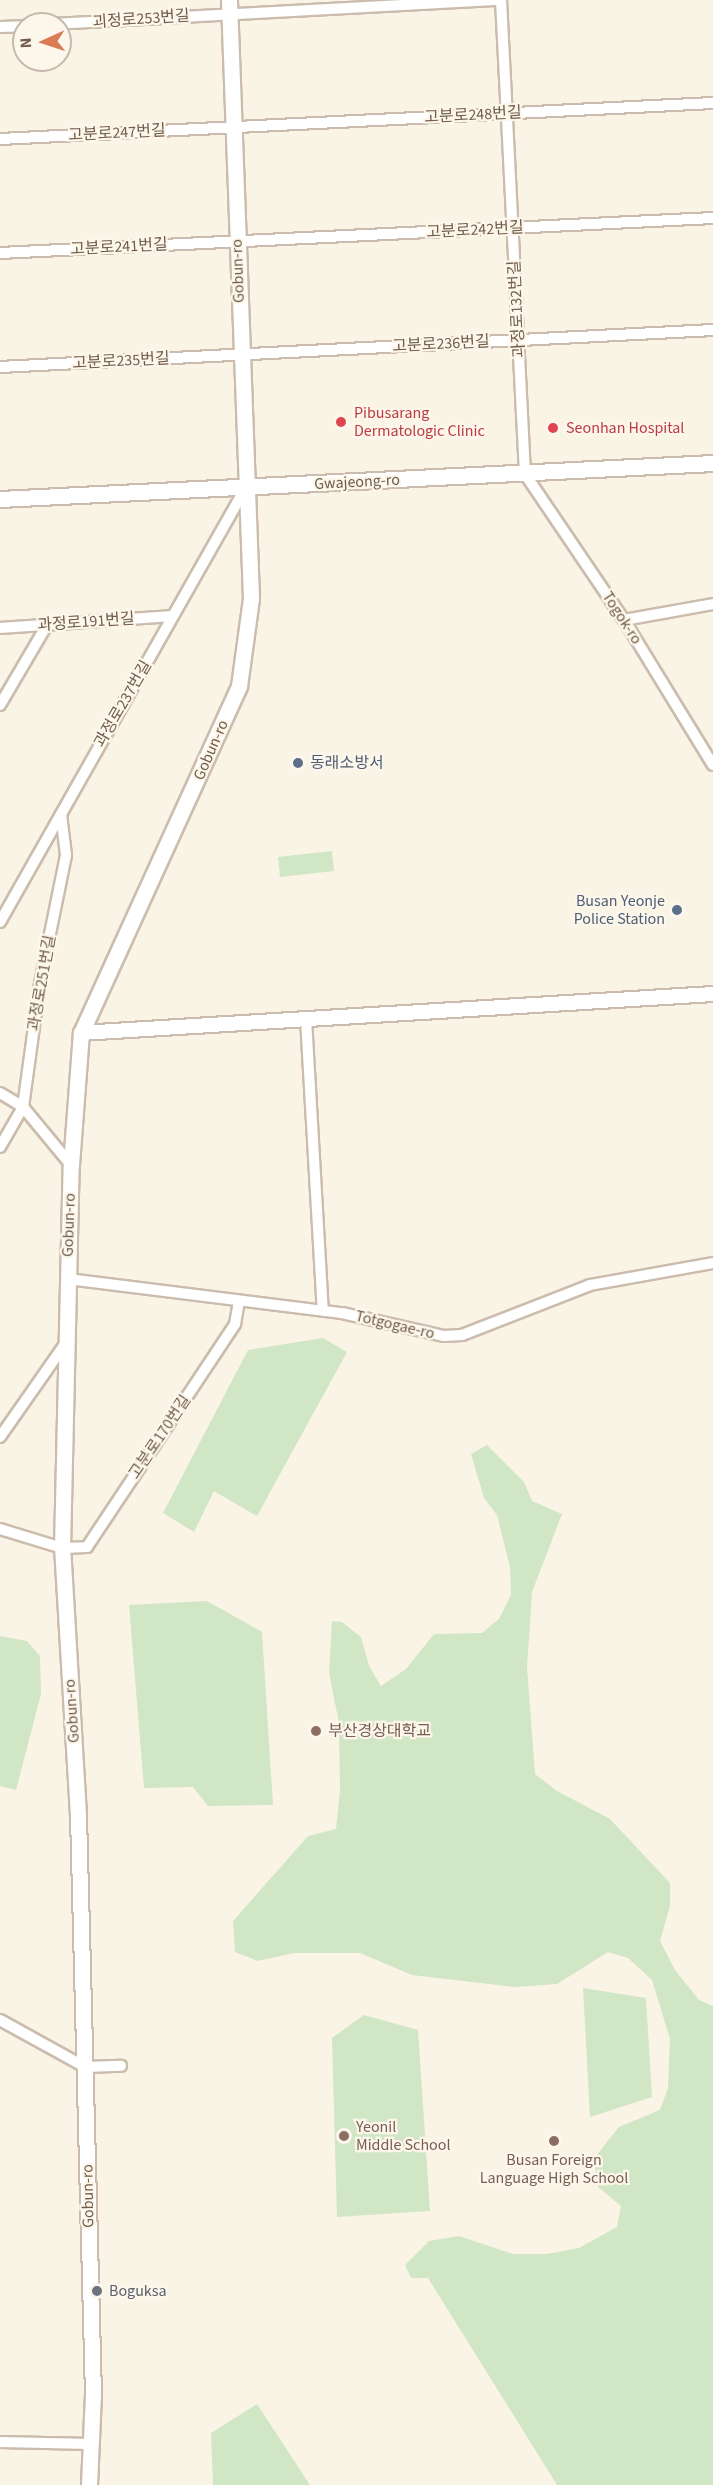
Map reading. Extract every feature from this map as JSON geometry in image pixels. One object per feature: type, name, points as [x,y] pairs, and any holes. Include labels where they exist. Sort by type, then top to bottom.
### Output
[{"type":"main road","name":"Gobun-ro","points":[[89,2485],[91,2444],[85,2067],[78,1815],[62,1548],[71,1165],[81,1033],[239,686],[251,598],[229,7]]},
{"type":"main road","name":"Gwajeong-ro","points":[[0,499],[713,463]]},
{"type":"street","name":"괴정로253번길","points":[[72,22],[229,7],[500,0]]},
{"type":"street","name":"과정로132번길","points":[[500,0],[525,474]]},
{"type":"street","name":"고분로248번길","points":[[233,127],[713,103]]},
{"type":"street","name":"고분로247번길","points":[[0,139],[233,127]]},
{"type":"street","name":"고분로242번길","points":[[237,242],[713,218]]},
{"type":"street","name":"고분로241번길","points":[[0,253],[237,242]]},
{"type":"street","name":"고분로236번길","points":[[241,354],[713,330]]},
{"type":"street","name":"고분로235번길","points":[[0,367],[241,354]]},
{"type":"street","name":"Togok-ro","points":[[525,474],[624,620],[713,765]]},
{"type":"street","name":"과정로237번길","points":[[0,922],[246,487]]},
{"type":"street","points":[[624,620],[713,604]]},
{"type":"street","name":"과정로191번길","points":[[0,628],[173,616]]},
{"type":"street","points":[[0,705],[47,625]]},
{"type":"street","name":"과정로251번길","points":[[0,1147],[23,1107],[40,983],[66,855],[61,814]]},
{"type":"street","points":[[81,1033],[713,994]]},
{"type":"street","points":[[306,1019],[322,1311]]},
{"type":"street","points":[[0,1093],[23,1107],[71,1165]]},
{"type":"street","name":"Totgogae-ro","points":[[68,1279],[322,1311],[444,1336],[462,1335],[590,1285],[713,1263]]},
{"type":"street","name":"고분로170번길","points":[[62,1548],[87,1546],[235,1324],[239,1302]]},
{"type":"street","points":[[0,1437],[65,1344]]},
{"type":"street","points":[[0,1529],[62,1548]]},
{"type":"street","points":[[0,2020],[85,2067],[121,2066]]},
{"type":"street","points":[[0,2442],[91,2444]]},
{"type":"green space","points":[[332,851],[334,871],[280,877],[278,857]]},
{"type":"green space","points":[[323,1338],[347,1352],[257,1516],[214,1491],[194,1532],[163,1513],[248,1350]]},
{"type":"green space","points":[[487,1445],[524,1482],[532,1501],[562,1514],[532,1592],[527,1667],[535,1774],[557,1791],[610,1819],[670,1883],[670,1906],[660,1941],[675,1970],[699,2000],[713,2006],[713,2485],[557,2485],[428,2278],[411,2278],[405,2265],[429,2241],[459,2236],[513,2254],[547,2254],[579,2248],[617,2227],[621,2206],[598,2187],[594,2158],[619,2127],[660,2110],[668,2088],[670,2039],[652,1980],[628,1958],[608,1952],[557,1984],[515,1987],[412,1975],[360,1953],[294,1953],[258,1961],[235,1952],[233,1921],[308,1836],[336,1829],[340,1790],[339,1723],[329,1673],[332,1621],[342,1622],[361,1637],[369,1666],[381,1686],[406,1669],[434,1634],[482,1633],[499,1619],[511,1595],[510,1567],[497,1515],[484,1498],[471,1454]]},
{"type":"green space","points":[[207,1601],[262,1632],[273,1805],[208,1806],[193,1787],[144,1788],[129,1605]]},
{"type":"green space","points":[[0,1636],[27,1641],[40,1656],[41,1694],[16,1790],[0,1786]]},
{"type":"green space","points":[[583,1988],[646,1998],[652,2097],[590,2117]]},
{"type":"green space","points":[[364,2015],[418,2030],[430,2211],[337,2217],[332,2038]]},
{"type":"green space","points":[[257,2404],[310,2485],[213,2485],[211,2433]]},
{"type":"place","name":"Pibusarang Dermatologic Clinic","points":[[341,422]]},
{"type":"place","name":"Seonhan Hospital","points":[[553,428]]},
{"type":"place","name":"동래소방서","points":[[298,763]]},
{"type":"place","name":"Busan Yeonje Police Station","points":[[677,910]]},
{"type":"place","name":"부산경상대학교","points":[[316,1731]]},
{"type":"place","name":"Yeonil Middle School","points":[[344,2136]]},
{"type":"place","name":"Busan Foreign Language High School","points":[[554,2141]]},
{"type":"place","name":"Boguksa","points":[[97,2291]]}]
